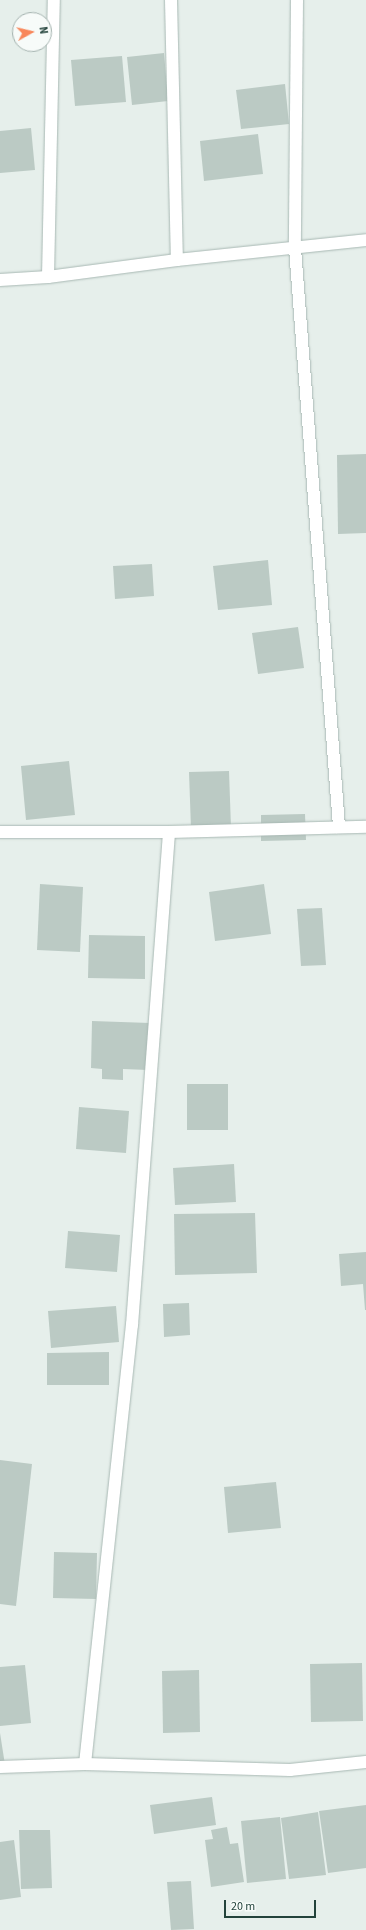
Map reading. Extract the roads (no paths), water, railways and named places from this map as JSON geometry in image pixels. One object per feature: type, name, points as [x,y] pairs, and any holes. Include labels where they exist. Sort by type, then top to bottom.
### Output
[{"type":"street","points":[[48,277],[54,0]]},
{"type":"street","points":[[172,0],[177,260]]},
{"type":"street","points":[[297,0],[295,248],[339,827]]},
{"type":"street","points":[[0,280],[48,277],[177,260],[366,240]]},
{"type":"street","points":[[0,832],[169,832],[366,827]]},
{"type":"street","points":[[85,1764],[132,1325],[169,832]]},
{"type":"street","points":[[0,1768],[85,1764],[290,1770],[366,1762]]}]
